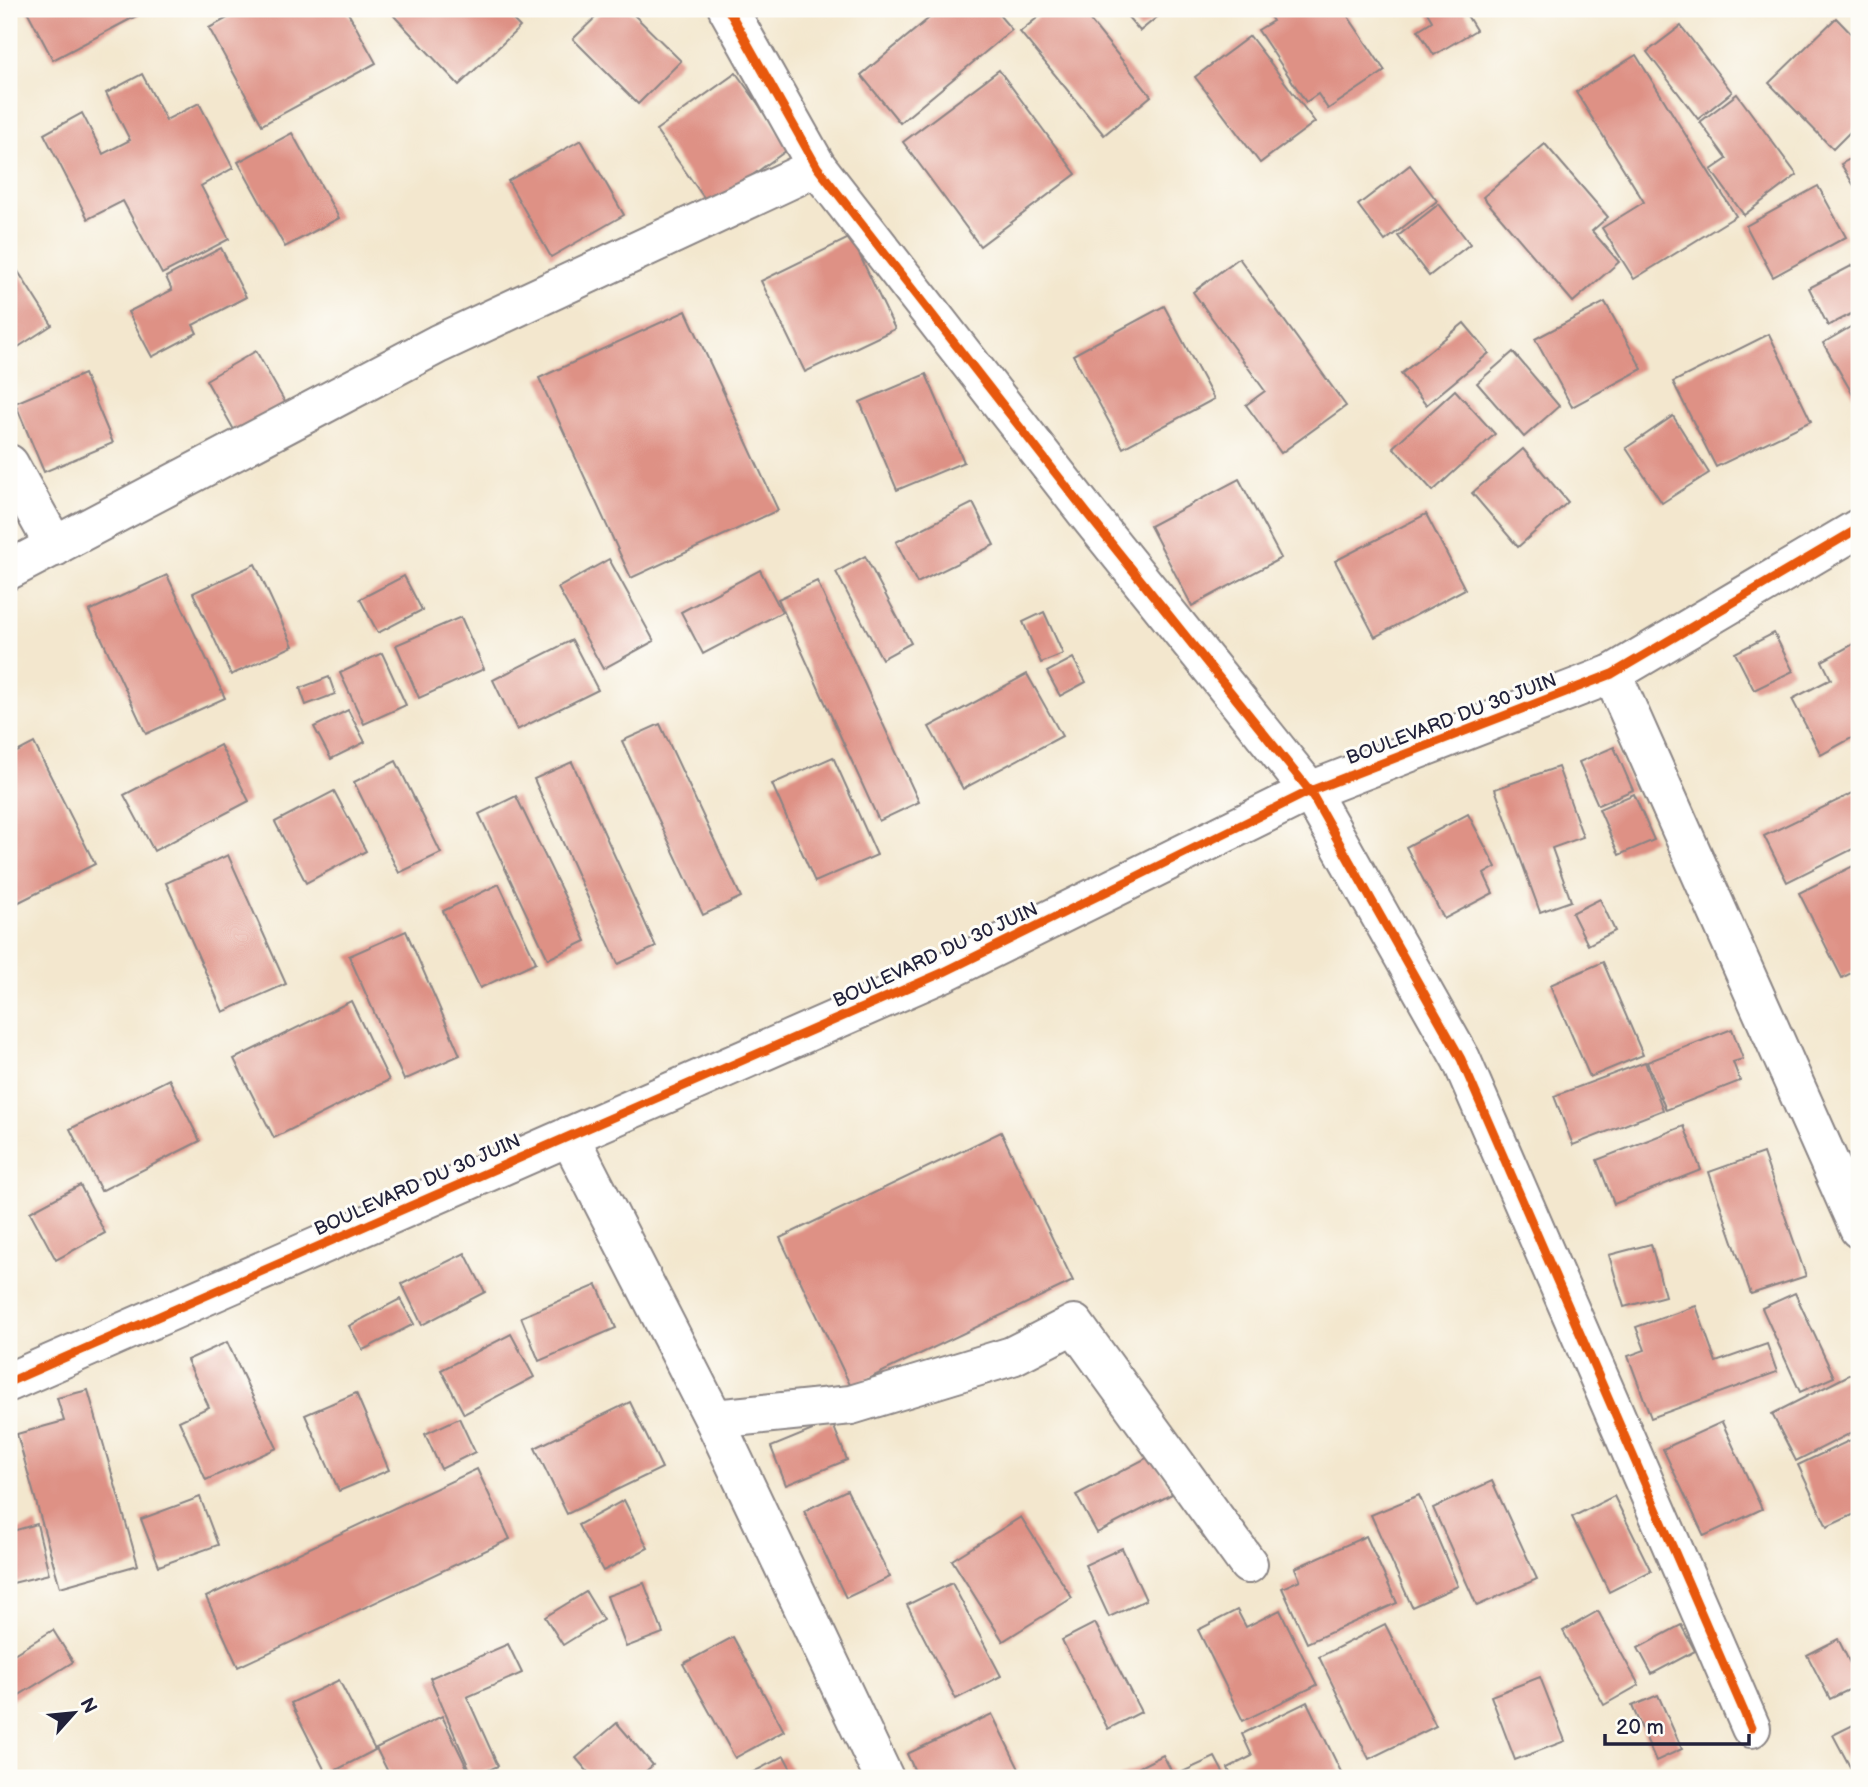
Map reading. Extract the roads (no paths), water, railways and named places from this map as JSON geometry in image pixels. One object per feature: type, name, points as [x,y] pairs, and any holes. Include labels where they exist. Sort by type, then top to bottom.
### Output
[{"type":"street","points":[[728,9],[817,167],[1086,512],[1310,791],[1461,1059],[1751,1728]]},
{"type":"street","points":[[9,570],[438,345],[817,167]]},
{"type":"street","points":[[9,464],[55,547]]},
{"type":"street","name":"BOULEVARD DU 30 JUIN","points":[[9,1382],[944,972],[1310,791],[1612,674],[1859,528]]},
{"type":"street","points":[[1612,674],[1859,1229]]},
{"type":"street","points":[[569,1136],[714,1419],[884,1778]]},
{"type":"street","points":[[714,1419],[851,1405],[1012,1356],[1074,1324],[1248,1563]]}]
